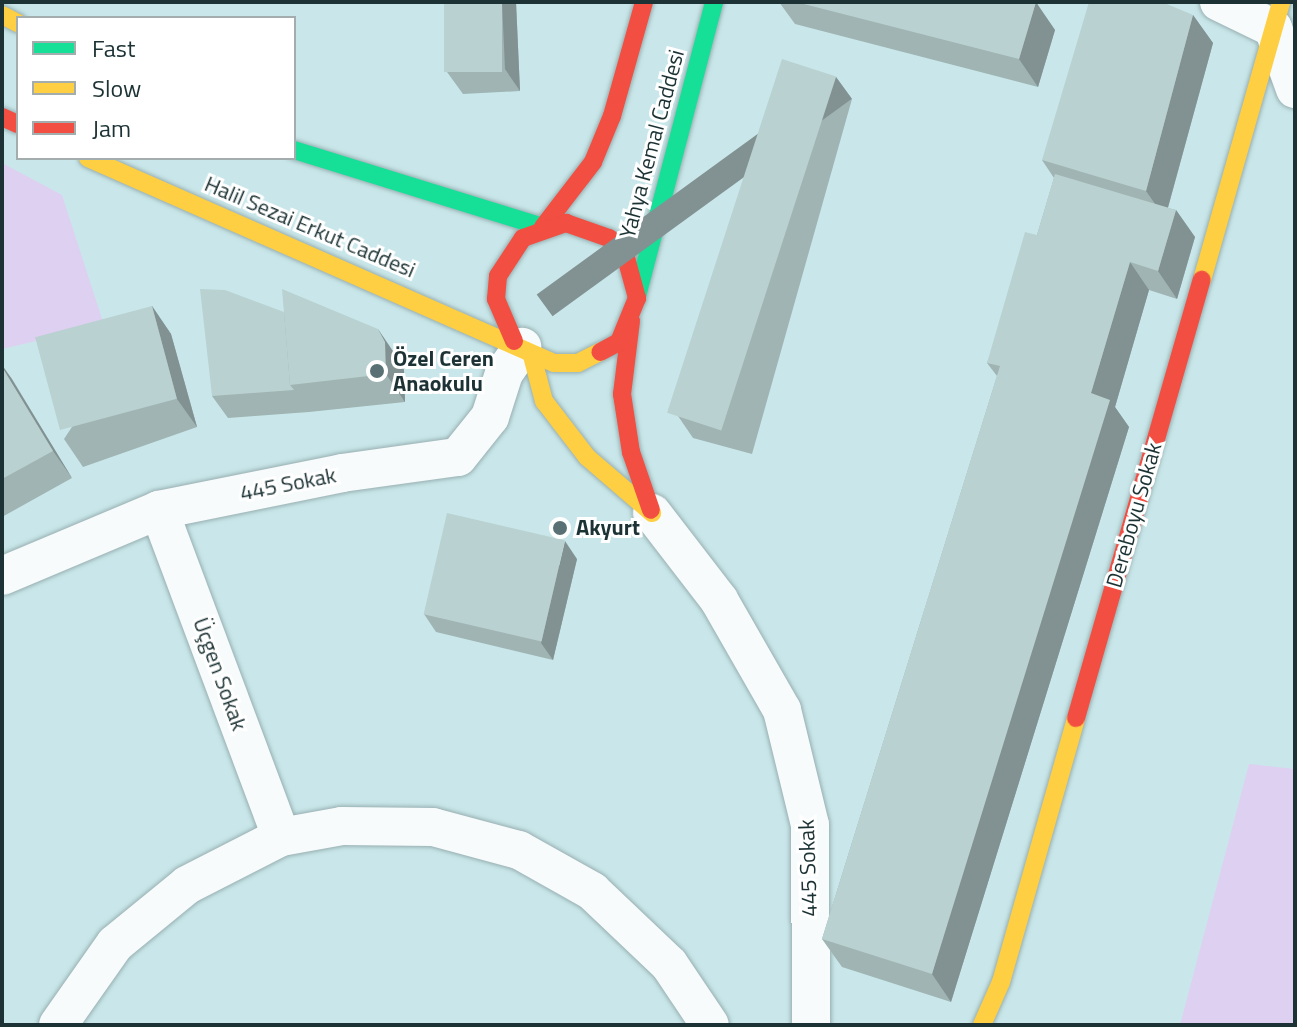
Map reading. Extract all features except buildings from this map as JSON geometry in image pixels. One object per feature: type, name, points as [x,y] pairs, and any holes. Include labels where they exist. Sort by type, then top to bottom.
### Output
[{"type":"main road","name":"Yahya Kemal Caddesi","points":[[543,227],[593,162],[612,116],[644,2]]},
{"type":"main road","name":"Yahya Kemal Caddesi","points":[[637,298],[714,2]]},
{"type":"main road","name":"Dereboyu Sokak","points":[[982,1025],[1001,982],[1277,15]]},
{"type":"main road","name":"Halil Sezai Erkut Caddesi","points":[[93,160],[554,363],[589,359],[619,342],[631,321],[637,298],[625,254],[609,238],[566,223],[543,227],[296,151]]},
{"type":"main road","points":[[523,348],[496,299],[498,276],[507,255],[543,227]]},
{"type":"main road","name":"445 Sokak","points":[[631,321],[622,394],[631,452],[652,513]]},
{"type":"main road","name":"445 Sokak","points":[[523,348],[544,401],[587,457],[652,513]]},
{"type":"street","points":[[1219,2],[1277,15],[1295,89]]},
{"type":"street","name":"445 Sokak","points":[[2,576],[159,510],[342,473],[458,457],[490,417],[504,373],[523,348]]},
{"type":"street","name":"Üçgen Sokak","points":[[159,510],[281,837]]},
{"type":"street","name":"445 Sokak","points":[[652,513],[719,600],[782,710],[810,825],[811,1025]]},
{"type":"street","points":[[58,1025],[115,944],[187,885],[281,837],[342,826],[433,827],[519,850],[592,891],[669,964],[710,1025]]},
{"type":"shaded area","points":[[2,163],[62,195],[104,325],[2,349]]},
{"type":"shaded area","points":[[1249,764],[1295,769],[1295,1025],[1180,1025]]},
{"type":"traffic: fast","points":[[637,296],[714,2]]},
{"type":"traffic: fast","points":[[296,151],[543,227]]},
{"type":"traffic: slow","points":[[1202,280],[1281,2]]},
{"type":"traffic: slow","points":[[2,15],[16,22]]},
{"type":"traffic: slow","points":[[93,160],[554,363],[578,363],[600,352]]},
{"type":"traffic: slow","points":[[532,356],[544,401],[587,457],[652,513]]},
{"type":"traffic: slow","points":[[982,1025],[1001,982],[1076,718]]},
{"type":"traffic: jam","points":[[543,227],[593,162],[612,116],[644,2]]},
{"type":"traffic: jam","points":[[2,117],[16,123]]},
{"type":"traffic: jam","points":[[514,341],[496,299],[498,276],[523,238],[566,223],[609,238],[625,254],[637,298],[619,342],[600,352]]},
{"type":"traffic: jam","points":[[1076,718],[1202,280]]},
{"type":"traffic: jam","points":[[631,321],[622,394],[631,452],[651,510]]},
{"type":"place","name":"Özel Ceren Anaokulu","points":[[377,371]]},
{"type":"place","name":"Akyurt","points":[[560,528]]}]
